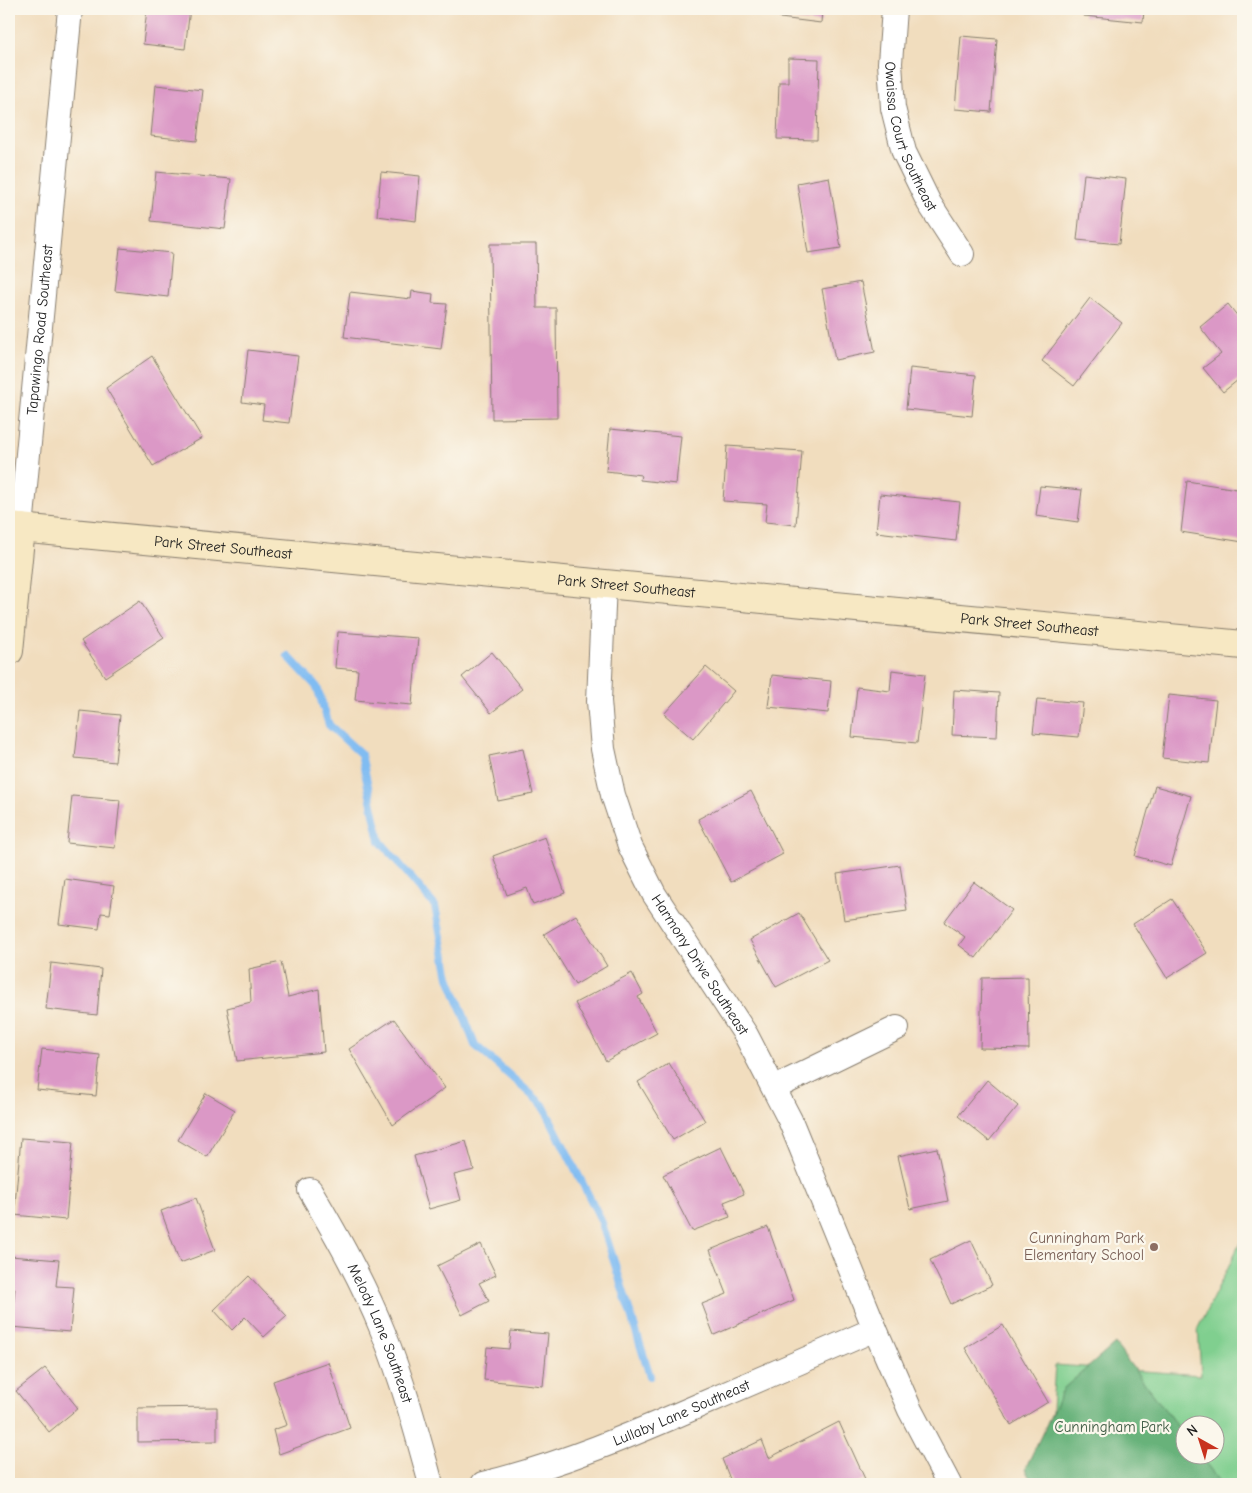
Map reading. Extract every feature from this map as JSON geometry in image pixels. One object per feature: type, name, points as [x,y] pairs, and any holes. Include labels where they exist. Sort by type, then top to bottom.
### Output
[{"type":"main road","name":"Park Street Southeast","points":[[15,527],[1243,645]]},
{"type":"main road","name":"Tapawingo Road Southeast","points":[[9,650],[15,527]]},
{"type":"street","name":"Tapawingo Road Southeast","points":[[15,527],[70,9]]},
{"type":"street","name":"Owaissa Court Southeast","points":[[894,9],[890,63],[893,108],[904,152],[929,203],[962,254]]},
{"type":"street","name":"Harmony Drive Southeast","points":[[604,583],[599,701],[603,749],[613,795],[630,846],[654,894],[746,1035],[774,1088],[790,1120],[875,1330],[910,1410],[949,1484]]},
{"type":"street","points":[[774,1088],[897,1028]]},
{"type":"street","name":"Melody Lane Southeast","points":[[310,1190],[351,1261],[383,1332],[409,1405],[431,1484]]},
{"type":"street","name":"Lullaby Lane Southeast","points":[[483,1484],[521,1475],[590,1451],[875,1330]]},
{"type":"green space","name":"Cunningham Park","points":[[1243,1237],[1243,1484],[1047,1484],[1055,1365],[1201,1375],[1198,1328]]},
{"type":"green space","name":"Cunningham Park","points":[[1115,1344],[1174,1422],[1174,1466],[1208,1466],[1222,1484],[1033,1484],[1025,1469],[1064,1388]]},
{"type":"building","points":[[147,9],[190,9],[185,49],[143,44]]},
{"type":"building","points":[[781,9],[822,9],[821,23],[780,18]]},
{"type":"building","points":[[1084,9],[1144,9],[1143,22],[1084,16]]},
{"type":"building","points":[[961,36],[997,39],[991,112],[955,109]]},
{"type":"building","points":[[788,58],[819,59],[817,140],[777,139],[779,82],[788,82]]},
{"type":"building","points":[[156,85],[203,90],[197,141],[151,136]]},
{"type":"building","points":[[156,172],[231,179],[225,229],[151,221]]},
{"type":"building","points":[[381,172],[420,176],[416,221],[377,216]]},
{"type":"building","points":[[1084,174],[1126,179],[1119,244],[1077,240]]},
{"type":"building","points":[[829,177],[841,248],[808,253],[797,183]]},
{"type":"building","points":[[490,244],[536,244],[537,308],[556,308],[557,418],[492,419]]},
{"type":"building","points":[[120,248],[172,253],[168,297],[115,291]]},
{"type":"building","points":[[861,282],[875,352],[835,360],[822,289]]},
{"type":"building","points":[[412,291],[433,294],[432,303],[447,304],[441,349],[344,337],[350,292],[411,299]]},
{"type":"building","points":[[1090,298],[1122,323],[1074,386],[1042,361]]},
{"type":"building","points":[[1228,304],[1243,323],[1243,376],[1223,392],[1203,368],[1221,354],[1200,327]]},
{"type":"building","points":[[248,350],[298,356],[289,423],[262,420],[264,405],[242,402]]},
{"type":"building","points":[[152,356],[202,438],[153,466],[106,388]]},
{"type":"building","points":[[910,368],[976,375],[972,416],[906,409]]},
{"type":"building","points":[[610,429],[681,436],[676,484],[640,480],[641,475],[606,471]]},
{"type":"building","points":[[727,446],[802,451],[796,525],[765,522],[767,504],[723,501]]},
{"type":"building","points":[[1187,481],[1243,490],[1243,542],[1181,532]]},
{"type":"building","points":[[1040,486],[1082,490],[1078,522],[1036,516]]},
{"type":"building","points":[[880,494],[960,502],[956,541],[876,532]]},
{"type":"building","points":[[140,601],[164,638],[105,677],[81,641]]},
{"type":"building","points":[[338,632],[418,638],[412,705],[355,700],[358,670],[335,668]]},
{"type":"building","points":[[492,652],[522,689],[491,713],[462,677]]},
{"type":"building","points":[[706,667],[734,691],[693,739],[664,714]]},
{"type":"building","points":[[892,670],[925,674],[917,743],[852,737],[857,687],[890,691]]},
{"type":"building","points":[[772,675],[831,681],[828,713],[768,707]]},
{"type":"building","points":[[954,690],[999,693],[997,737],[952,735]]},
{"type":"building","points":[[1169,695],[1216,700],[1209,763],[1162,758]]},
{"type":"building","points":[[1037,699],[1083,703],[1079,737],[1033,733]]},
{"type":"building","points":[[80,711],[120,715],[115,762],[75,758]]},
{"type":"building","points":[[523,749],[533,794],[498,801],[489,756]]},
{"type":"building","points":[[1155,786],[1191,796],[1171,866],[1135,856]]},
{"type":"building","points":[[751,791],[783,854],[731,882],[698,819]]},
{"type":"building","points":[[72,796],[120,800],[115,848],[67,843]]},
{"type":"building","points":[[545,837],[565,893],[533,905],[527,888],[507,895],[493,856]]},
{"type":"building","points":[[900,865],[907,911],[844,920],[837,874]]},
{"type":"building","points":[[65,879],[114,886],[110,914],[101,913],[99,929],[59,924]]},
{"type":"building","points":[[974,882],[1012,910],[976,958],[959,945],[965,937],[944,922]]},
{"type":"building","points":[[1172,899],[1207,953],[1167,978],[1133,924]]},
{"type":"building","points":[[799,913],[828,960],[776,987],[750,940]]},
{"type":"building","points":[[576,915],[607,966],[575,985],[544,934]]},
{"type":"building","points":[[281,962],[288,997],[319,989],[324,1052],[237,1061],[227,1008],[251,1002],[249,969]]},
{"type":"building","points":[[51,963],[101,969],[97,1015],[46,1009]]},
{"type":"building","points":[[632,973],[643,994],[638,997],[657,1033],[606,1061],[575,1003]]},
{"type":"building","points":[[1028,977],[1029,1049],[980,1048],[982,978]]},
{"type":"building","points":[[394,1019],[445,1088],[393,1125],[349,1049]]},
{"type":"building","points":[[42,1049],[100,1055],[96,1096],[37,1090]]},
{"type":"building","points":[[669,1063],[705,1121],[673,1140],[638,1082]]},
{"type":"building","points":[[987,1080],[1018,1106],[989,1141],[958,1116]]},
{"type":"building","points":[[206,1093],[235,1110],[207,1157],[178,1140]]},
{"type":"building","points":[[21,1138],[73,1142],[66,1220],[14,1215]]},
{"type":"building","points":[[466,1141],[474,1170],[454,1175],[461,1200],[429,1209],[414,1156]]},
{"type":"building","points":[[721,1147],[744,1194],[724,1202],[730,1217],[692,1231],[663,1175]]},
{"type":"building","points":[[937,1148],[948,1201],[910,1209],[898,1156]]},
{"type":"building","points":[[196,1198],[215,1250],[180,1263],[161,1211]]},
{"type":"building","points":[[768,1227],[794,1300],[714,1335],[702,1304],[727,1294],[710,1250]]},
{"type":"building","points":[[971,1240],[992,1285],[951,1304],[930,1260]]},
{"type":"building","points":[[481,1244],[496,1275],[479,1283],[489,1301],[462,1315],[437,1266]]},
{"type":"building","points":[[10,1256],[59,1260],[56,1286],[74,1287],[70,1332],[11,1327],[15,1288],[9,1288]]},
{"type":"building","points":[[249,1276],[287,1316],[264,1337],[245,1317],[232,1330],[214,1310]]},
{"type":"building","points":[[1003,1325],[1048,1402],[1011,1425],[965,1348]]},
{"type":"building","points":[[511,1331],[548,1334],[543,1386],[484,1380],[487,1347],[509,1349]]},
{"type":"building","points":[[328,1362],[350,1428],[279,1454],[273,1430],[287,1425],[273,1381]]},
{"type":"building","points":[[45,1368],[78,1408],[49,1432],[16,1391]]},
{"type":"building","points":[[217,1407],[217,1441],[138,1442],[138,1408]]},
{"type":"building","points":[[839,1422],[865,1479],[854,1484],[767,1484],[765,1481],[757,1484],[732,1484],[722,1459],[762,1440],[769,1458]]},
{"type":"waterway","points":[[288,656],[317,687],[329,725],[361,754],[380,841],[435,906],[449,977],[475,1045],[543,1105],[601,1220],[650,1376]]},
{"type":"place","name":"Cunningham Park Elementary School","points":[[1154,1247]]}]
